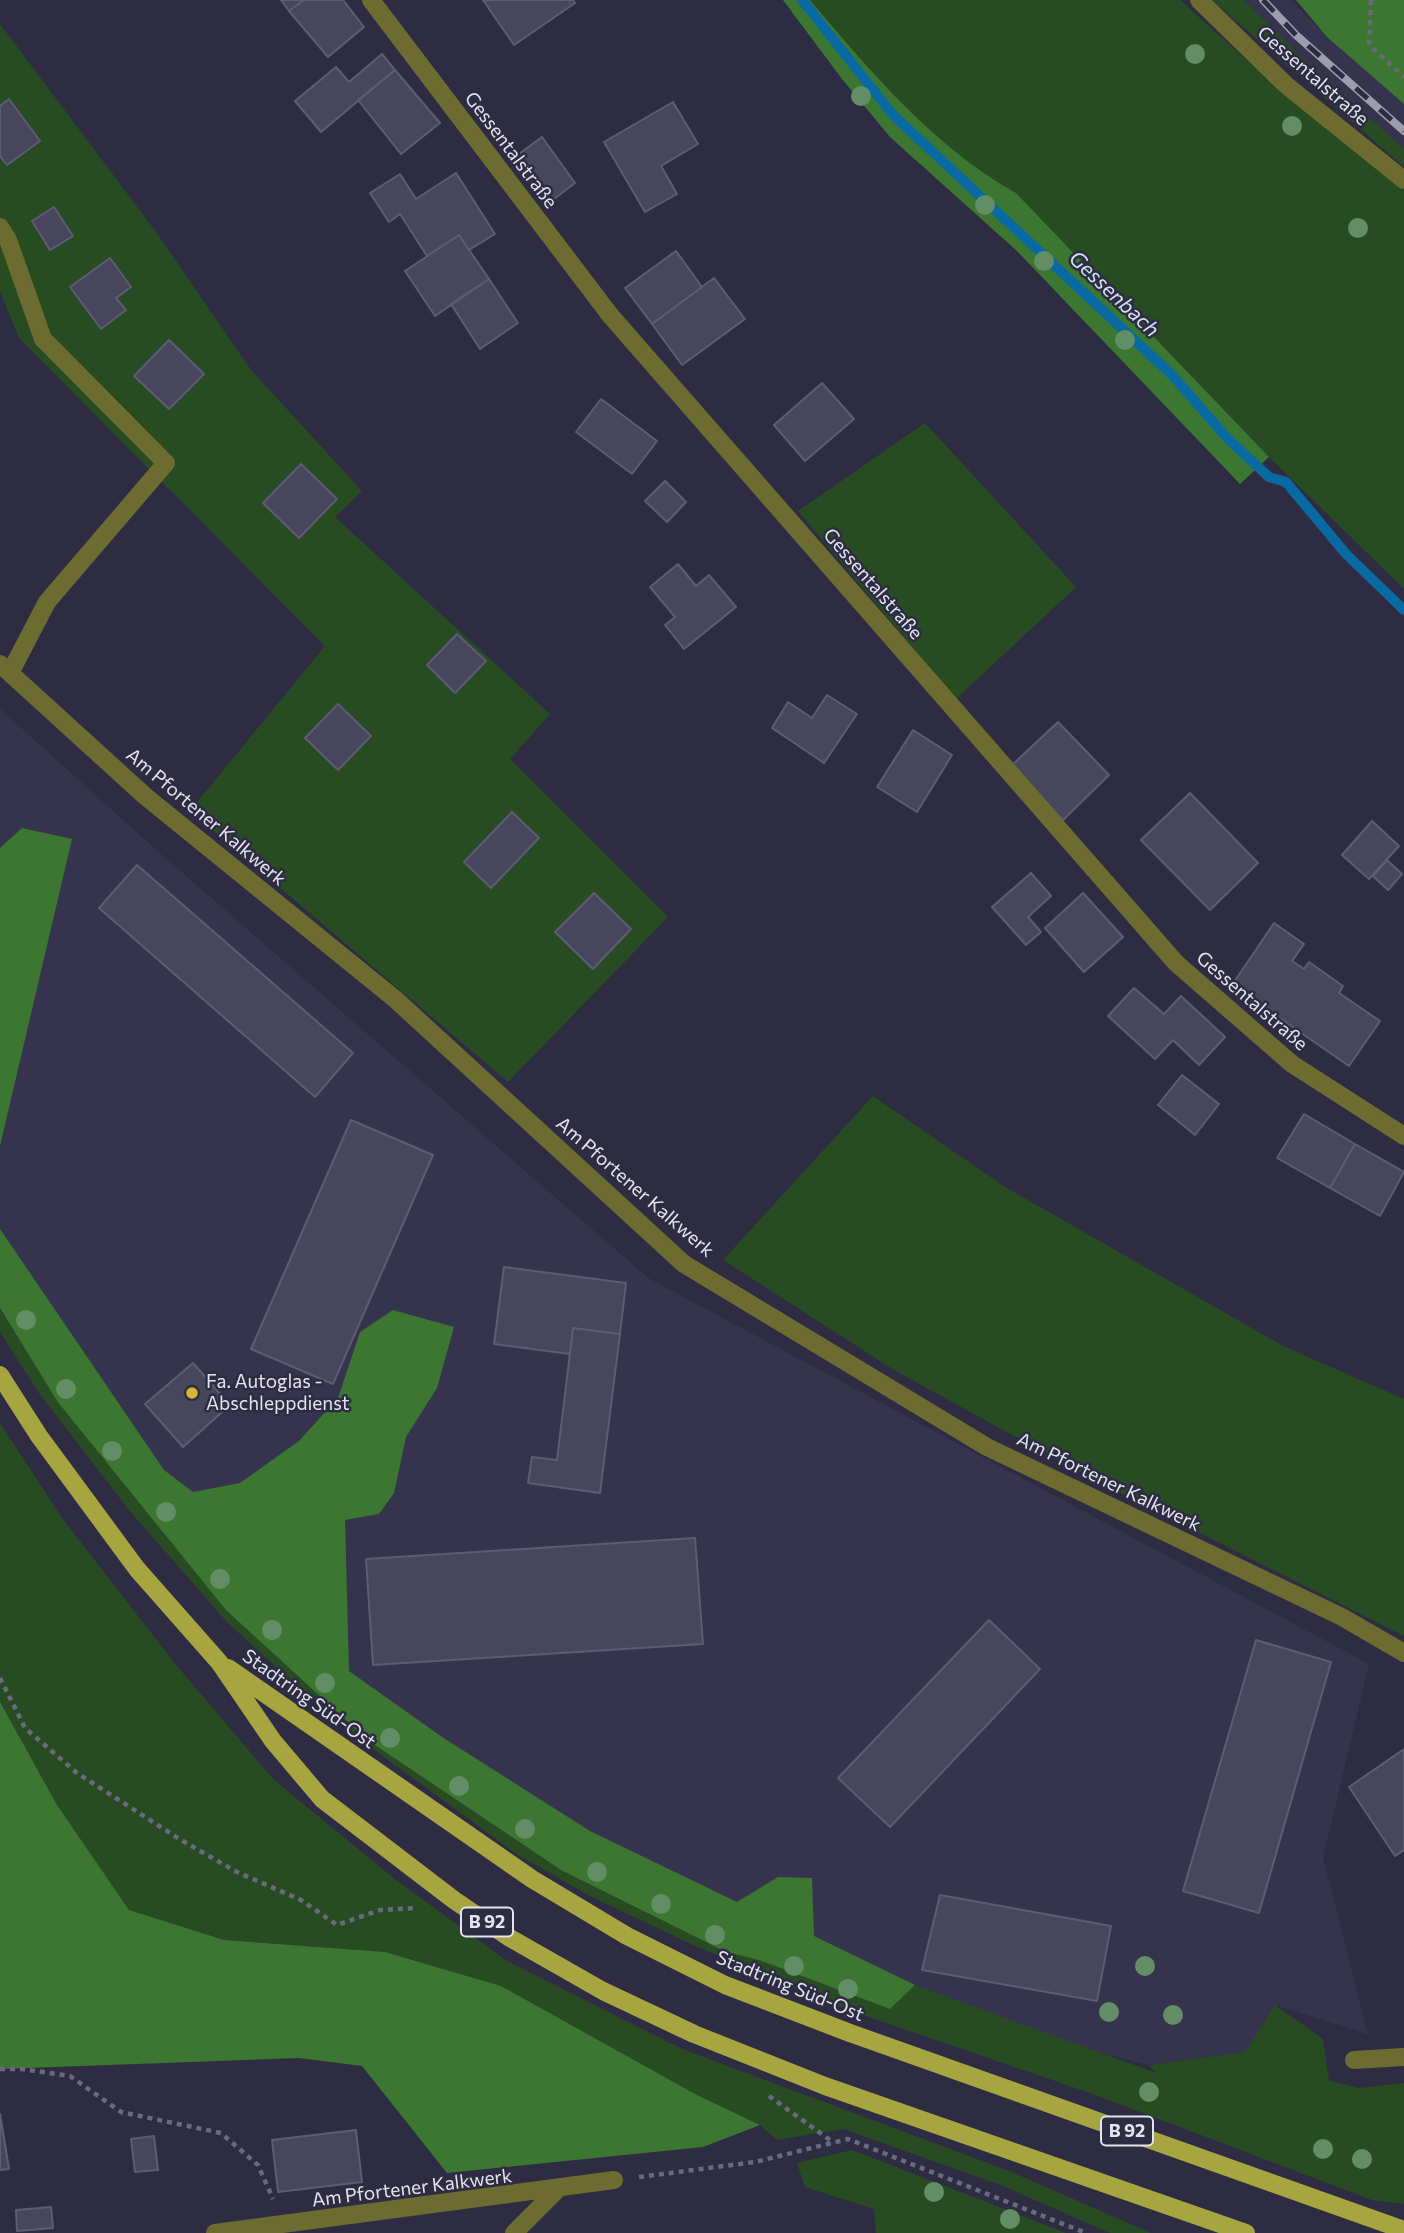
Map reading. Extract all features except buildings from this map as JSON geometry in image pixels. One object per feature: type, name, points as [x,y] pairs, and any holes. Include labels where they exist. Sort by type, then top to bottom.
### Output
[{"type":"main road","name":"Stadtring Süd-Ost","points":[[0,1375],[38,1436],[137,1569],[219,1662],[273,1741],[322,1799],[454,1900],[510,1938],[603,1991],[694,2034],[825,2086],[1247,2233]]},
{"type":"main road","name":"Stadtring Süd-Ost","points":[[219,1662],[532,1879],[626,1936],[725,1984],[875,2042],[1404,2230]]},
{"type":"street","name":"Gessentalstraße","points":[[371,0],[610,315],[1176,963],[1292,1064],[1404,1136]]},
{"type":"street","name":"Gessentalstraße","points":[[1199,0],[1286,85],[1404,180]]},
{"type":"street","points":[[0,227],[8,240],[43,339],[166,463],[47,602],[5,669]]},
{"type":"street","name":"Am Pfortener Kalkwerk","points":[[5,669],[145,796],[395,999],[684,1264],[987,1447],[1342,1617],[1404,1653]]},
{"type":"street","points":[[1354,2060],[1404,2057]]},
{"type":"street","name":"Am Pfortener Kalkwerk","points":[[215,2233],[284,2226],[341,2225],[614,2180]]},
{"type":"street","points":[[514,2233],[556,2190]]},
{"type":"street","points":[[1378,2220],[1404,2219]]},
{"type":"path","points":[[1371,0],[1368,45],[1404,77]]},
{"type":"path","points":[[0,1678],[25,1728],[77,1773],[237,1872],[301,1900],[337,1925],[380,1910],[416,1907],[427,1915]]},
{"type":"path","points":[[0,2069],[22,2069],[70,2076],[121,2112],[221,2133],[258,2165],[284,2226]]},
{"type":"path","points":[[760,2092],[772,2097],[834,2143]]},
{"type":"path","points":[[614,2180],[755,2162],[848,2139],[1086,2233]]},
{"type":"shaded area","points":[[1244,0],[1291,0],[1327,37],[1404,104],[1404,149],[1303,58]]},
{"type":"shaded area","points":[[0,709],[163,856],[648,1278],[1369,1664],[1323,1858],[1368,2034],[1275,2005],[1245,2052],[1149,2065],[908,2005],[685,1910],[276,1629],[0,1265]]},
{"type":"green space","points":[[783,0],[810,0],[880,80],[930,130],[957,153],[1016,193],[1269,457],[1240,484],[1017,251],[890,137],[842,79]]},
{"type":"green space","points":[[810,0],[1180,0],[1282,92],[1404,191],[1404,589],[1269,457],[1016,193],[957,153],[905,106]]},
{"type":"green space","points":[[1212,0],[1244,0],[1303,58],[1404,149],[1404,167]]},
{"type":"green space","points":[[1296,0],[1404,0],[1404,104],[1327,37]]},
{"type":"green space","points":[[0,24],[156,232],[251,370],[362,491],[335,517],[550,714],[510,759],[668,917],[508,1082],[190,811],[325,646],[19,338],[0,291]]},
{"type":"green space","points":[[925,423],[1076,587],[956,699],[798,511]]},
{"type":"green space","points":[[22,828],[72,839],[0,1146],[0,848]]},
{"type":"green space","points":[[873,1096],[1005,1187],[1283,1346],[1404,1399],[1404,1636],[1085,1475],[894,1370],[723,1260]]},
{"type":"green space","points":[[0,1229],[164,1470],[193,1492],[240,1483],[299,1441],[338,1398],[360,1332],[393,1310],[454,1327],[437,1388],[406,1437],[394,1493],[379,1514],[345,1520],[349,1671],[442,1737],[590,1831],[737,1902],[778,1877],[812,1878],[814,1936],[915,1985],[890,2009],[759,1960],[726,1952],[561,1870],[369,1741],[226,1610],[57,1401],[0,1308]]},
{"type":"green space","points":[[0,1309],[57,1401],[369,1741],[561,1870],[726,1952],[759,1960],[890,2009],[915,1985],[1156,2073],[1149,2065],[1245,2052],[1275,2005],[1323,2039],[1329,2081],[1360,2088],[1404,2083],[1404,2204],[1372,2200],[1093,2094],[834,2005],[691,1944],[590,1896],[518,1855],[332,1719],[227,1622],[129,1510],[39,1393],[0,1332]]},
{"type":"green space","points":[[0,1423],[62,1518],[176,1665],[274,1780],[396,1880],[507,1961],[682,2049],[1009,2171],[1151,2233],[1110,2233],[1003,2186],[844,2129],[777,2140],[760,2125],[697,2095],[501,1986],[385,1952],[224,1940],[129,1910],[62,1814],[0,1702]]},
{"type":"green space","points":[[0,1702],[57,1805],[129,1910],[224,1940],[385,1952],[501,1986],[697,2095],[760,2125],[703,2147],[447,2173],[362,2066],[299,2058],[0,2069]]},
{"type":"green space","points":[[852,2150],[1066,2233],[876,2233],[874,2209],[805,2187],[797,2163]]},
{"type":"waterway","name":"Gessenbach","points":[[802,0],[893,115],[1172,375],[1227,438],[1269,477],[1286,482],[1346,554],[1404,610]]},
{"type":"railway","points":[[1263,0],[1296,35],[1404,131]]},
{"type":"place","name":"Fa. Autoglas - Abschleppdienst","points":[[192,1393]]}]
